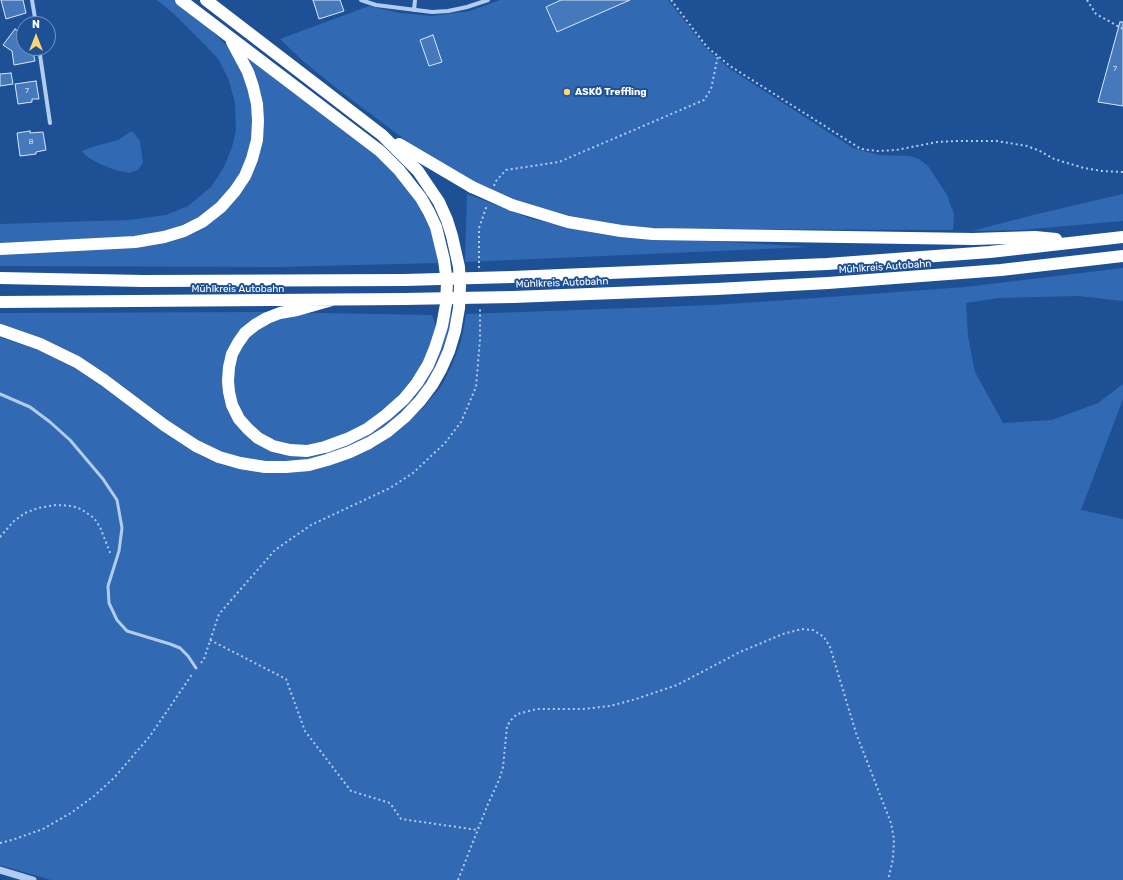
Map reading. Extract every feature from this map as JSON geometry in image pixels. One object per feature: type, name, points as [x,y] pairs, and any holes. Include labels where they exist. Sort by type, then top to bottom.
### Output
[{"type":"highway","points":[[181,0],[380,151],[399,170],[421,198],[436,227],[444,260],[447,283],[446,304],[435,348],[428,365],[417,383],[404,399],[367,429],[347,439],[325,447],[307,451],[290,450],[273,446],[258,438],[248,429],[239,419],[232,405],[228,381],[232,354],[246,333],[255,325],[267,318],[280,313],[297,310],[332,300]]},
{"type":"highway","points":[[206,0],[382,135],[472,187],[512,205],[568,222],[621,231],[653,234],[973,239],[1035,237],[1081,242]]},
{"type":"highway","points":[[0,249],[135,242],[164,237],[184,231],[202,222],[221,207],[235,191],[245,176],[252,159],[257,140],[258,122],[257,104],[253,87],[245,66],[229,37]]},
{"type":"highway","points":[[0,330],[40,344],[77,362],[104,380],[164,425],[196,446],[219,457],[240,463],[265,467],[309,465],[350,452],[369,443],[387,432],[405,417],[420,401],[441,369],[449,351],[455,331],[459,308],[460,286],[456,250],[447,220],[439,202],[418,171],[382,135]]},
{"type":"highway","name":"Mühlkreis Autobahn","points":[[0,278],[143,281],[404,280],[512,277],[827,264],[930,257],[1123,237]]},
{"type":"highway","name":"Mühlkreis Autobahn","points":[[0,302],[404,299],[513,297],[717,289],[828,283],[1000,270],[1123,256]]},
{"type":"street","points":[[32,0],[35,16]]},
{"type":"street","points":[[361,0],[376,5],[432,12],[448,11],[467,7],[488,0]]},
{"type":"street","points":[[414,10],[415,0]]},
{"type":"street","points":[[40,56],[50,123]]},
{"type":"street","points":[[0,870],[33,880]]},
{"type":"lane","points":[[0,394],[30,407],[70,440],[103,479],[117,500],[122,528],[119,551],[108,586],[109,604],[117,620],[127,631],[180,648],[188,656],[196,668]]},
{"type":"path","points":[[671,0],[707,46],[718,56],[737,70],[861,149],[877,151],[896,150],[937,142],[997,141],[1027,146],[1054,159],[1084,168],[1123,172]]},
{"type":"path","points":[[1087,0],[1096,14],[1123,29]]},
{"type":"path","points":[[493,188],[496,181],[506,170],[559,162],[704,100],[711,89],[718,56]]},
{"type":"path","points":[[479,269],[479,228],[488,203]]},
{"type":"path","points":[[0,843],[43,829],[71,813],[94,796],[114,778],[150,736],[196,668],[204,659],[219,614],[275,550],[310,525],[390,488],[412,473],[444,443],[460,422],[476,386],[480,339],[480,308]]},
{"type":"path","points":[[0,537],[14,521],[25,513],[38,508],[56,505],[72,506],[82,509],[94,518],[100,527],[115,562]]},
{"type":"path","points":[[458,880],[499,780],[507,726],[517,714],[537,709],[583,709],[610,706],[636,699],[677,685],[740,652],[783,634],[802,629],[813,630],[824,637],[830,646],[856,733],[891,823],[894,839],[893,859],[888,880]]},
{"type":"path","points":[[210,640],[286,679],[304,731],[351,791],[390,803],[401,819],[478,830]]},
{"type":"shaded area","points":[[157,0],[174,0],[211,30],[227,46],[237,60],[244,75],[253,113],[252,130],[250,147],[244,165],[235,182],[223,198],[197,218],[177,227],[155,233],[126,237],[0,243],[0,224],[129,220],[166,215],[188,206],[211,187],[224,167],[232,147],[236,130],[235,102],[228,78],[219,60],[175,15]]},
{"type":"shaded area","points":[[500,0],[668,0],[706,48],[730,69],[853,148],[879,155],[909,156],[919,159],[928,166],[947,195],[954,214],[953,230],[683,229],[624,226],[573,217],[524,203],[470,180],[408,142],[340,91],[303,61],[280,39],[369,6],[400,13],[432,16],[470,11]]},
{"type":"shaded area","points":[[241,50],[375,154],[394,171],[416,200],[434,236],[439,263],[278,267],[0,266],[0,253],[78,250],[211,221],[262,138]]},
{"type":"shaded area","points":[[130,132],[133,132],[140,141],[143,163],[138,170],[130,173],[115,170],[98,163],[86,156],[82,151],[118,140]]},
{"type":"shaded area","points":[[467,194],[532,219],[600,234],[809,247],[465,262]]},
{"type":"shaded area","points":[[1123,194],[1123,221],[1020,230],[972,231],[1033,215]]},
{"type":"shaded area","points":[[1123,268],[1123,301],[1078,296],[999,298],[966,303],[968,336],[975,372],[1003,423],[1052,420],[1098,403],[1123,384],[1123,399],[1081,510],[1123,519],[1123,880],[51,880],[0,865],[0,337],[43,352],[75,368],[180,443],[203,457],[227,466],[255,471],[291,473],[324,466],[355,457],[380,444],[404,426],[424,407],[442,385],[453,363],[462,338],[466,314],[714,305],[802,299],[965,287]]},
{"type":"shaded area","points":[[269,312],[250,323],[223,384],[262,446],[279,454],[298,456],[319,455],[337,449],[396,413],[449,313],[454,314],[448,339],[434,375],[412,404],[383,429],[335,454],[294,463],[258,462],[220,453],[180,431],[84,360],[67,350],[45,340],[0,326],[0,313]]},
{"type":"shaded area","points":[[304,314],[432,315],[437,330],[420,371],[395,402],[359,429],[306,447],[277,443],[250,426],[236,405],[232,380],[236,356],[248,337],[268,322]]},
{"type":"building","points":[[1,0],[23,0],[26,13],[6,19]]},
{"type":"building","points":[[313,0],[340,0],[344,11],[319,19]]},
{"type":"building","points":[[561,0],[630,0],[557,32],[546,7]]},
{"type":"building","points":[[1120,22],[1123,22],[1123,106],[1098,102]]},
{"type":"building","points":[[15,29],[16,56],[34,56],[35,61],[14,65],[12,51],[3,45]]},
{"type":"building","points":[[433,35],[442,62],[429,66],[420,40]]},
{"type":"building","points":[[11,73],[13,84],[0,86],[0,74]]},
{"type":"building","points":[[36,81],[39,99],[32,99],[32,102],[18,104],[15,84]]},
{"type":"building","points":[[30,131],[30,133],[43,132],[46,150],[36,152],[36,154],[20,156],[17,133]]},
{"type":"place","name":"ASKÖ Treffling","points":[[567,92]]}]
